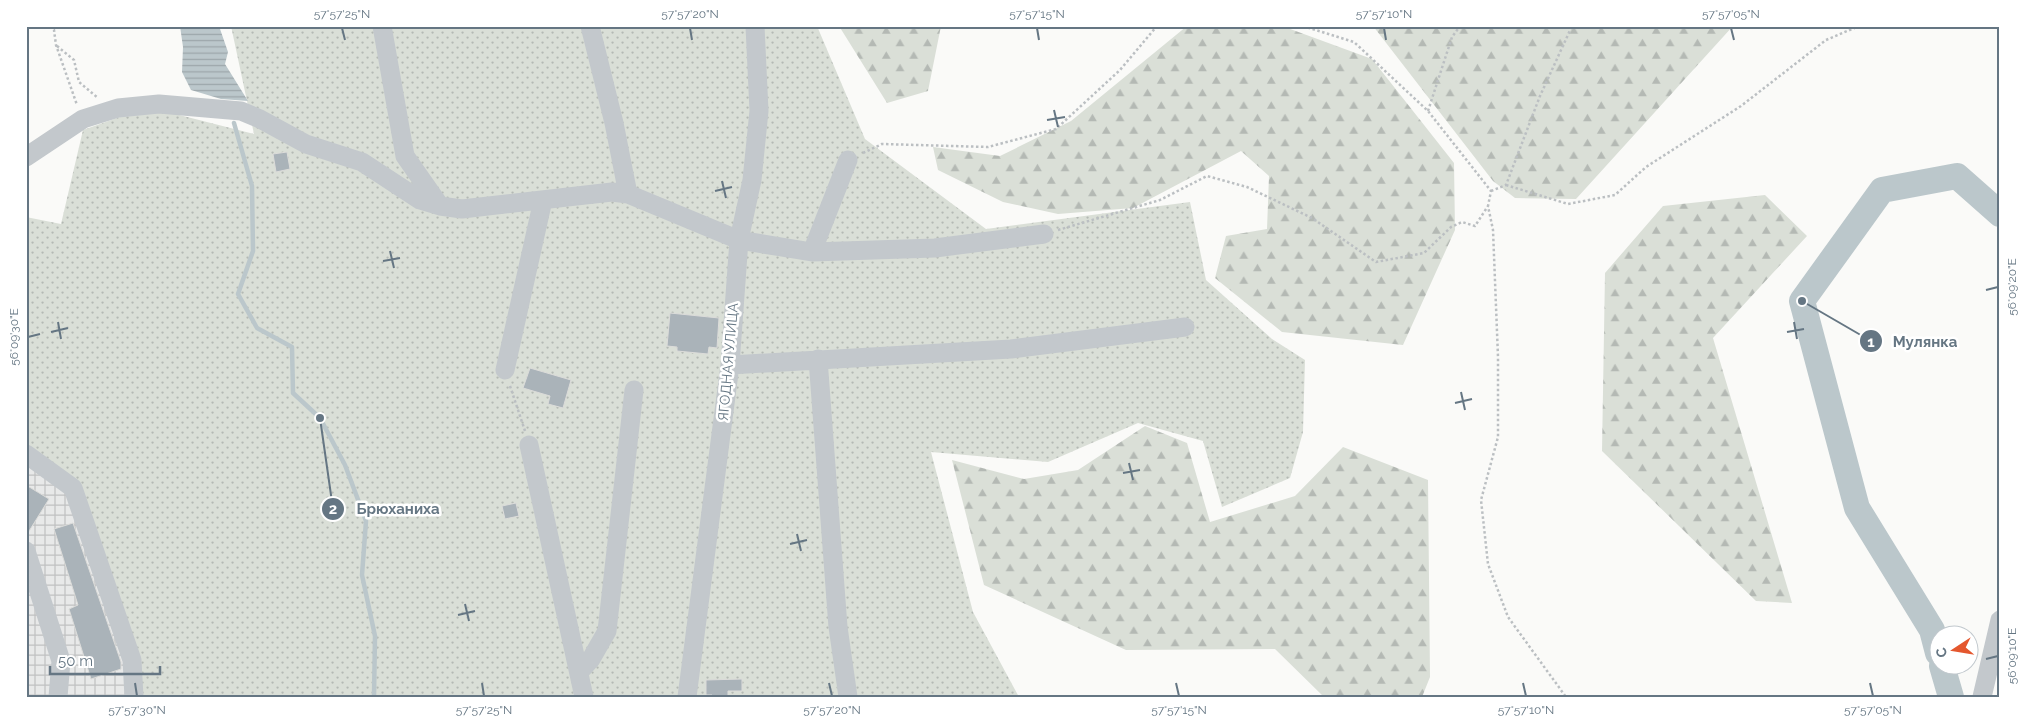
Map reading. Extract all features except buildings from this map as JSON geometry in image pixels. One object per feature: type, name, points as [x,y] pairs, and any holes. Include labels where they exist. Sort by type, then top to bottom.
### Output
[{"type":"street","points":[[382,26],[406,156],[440,206]]},
{"type":"street","points":[[590,26],[614,123],[628,194]]},
{"type":"street","name":"ЯГОДНАЯ УЛИЦА","points":[[688,697],[730,365],[739,240],[752,180],[759,111],[755,26]]},
{"type":"street","points":[[26,156],[88,118],[113,110],[159,104],[241,112],[260,119],[306,144],[362,162],[420,200],[440,206],[462,209],[612,192],[628,194],[739,240],[812,252],[935,248],[1044,234]]},
{"type":"street","points":[[812,252],[848,160]]},
{"type":"street","points":[[505,370],[543,200]]},
{"type":"street","points":[[730,365],[1011,348],[1185,326]]},
{"type":"street","points":[[818,359],[838,627],[848,697]]},
{"type":"street","points":[[580,671],[591,659],[607,632],[634,390]]},
{"type":"street","points":[[530,445],[573,649],[580,671],[584,697]]},
{"type":"street","points":[[26,454],[73,488],[132,660],[134,697]]},
{"type":"street","points":[[26,551],[62,661],[58,697]]},
{"type":"street","points":[[1982,697],[2000,620]]},
{"type":"path","points":[[50,26],[54,30],[56,45],[75,102],[88,118]]},
{"type":"path","points":[[848,160],[882,144],[988,147],[1056,129],[1120,70],[1157,26]]},
{"type":"path","points":[[1303,26],[1354,42],[1428,111],[1490,191],[1488,206],[1493,230],[1498,357],[1498,437],[1481,500],[1488,564],[1508,617],[1566,697]]},
{"type":"path","points":[[1428,111],[1452,37],[1460,26]]},
{"type":"path","points":[[1506,185],[1540,96],[1572,26]]},
{"type":"path","points":[[1490,191],[1506,185],[1568,204],[1615,195],[1646,167],[1741,106],[1826,40],[1859,26]]},
{"type":"path","points":[[56,45],[74,60],[79,82],[113,110]]},
{"type":"path","points":[[1044,234],[1160,200],[1207,176],[1247,188],[1312,218],[1376,262],[1424,253],[1450,228],[1462,222],[1475,226],[1488,206]]},
{"type":"path","points":[[505,370],[530,445]]},
{"type":"shaded area","points":[[180,26],[219,26],[228,52],[225,64],[248,101],[221,99],[191,90],[182,72],[183,47]]},
{"type":"shaded area","points":[[26,465],[72,494],[123,658],[125,697],[26,697]]},
{"type":"green space","points":[[231,26],[817,26],[865,139],[986,229],[1190,202],[1206,280],[1272,339],[1305,360],[1303,432],[1290,478],[1222,507],[1203,441],[1138,423],[1048,462],[931,452],[973,612],[1019,697],[139,697],[77,490],[26,445],[26,217],[61,224],[83,130],[148,107],[254,134]]},
{"type":"green space","points":[[839,26],[941,26],[928,91],[887,103]]},
{"type":"green space","points":[[1187,26],[1282,26],[1372,59],[1454,163],[1455,230],[1403,345],[1282,332],[1215,278],[1226,236],[1267,229],[1269,176],[1241,151],[1133,208],[1058,214],[1003,202],[938,170],[933,147],[1000,156],[1071,121]]},
{"type":"green space","points":[[1373,26],[1733,26],[1576,199],[1515,198],[1493,181]]},
{"type":"green space","points":[[1765,195],[1807,236],[1713,338],[1792,603],[1756,601],[1602,451],[1605,273],[1663,206]]},
{"type":"green space","points":[[1145,426],[1187,443],[1210,522],[1295,496],[1343,447],[1428,480],[1430,677],[1422,697],[1324,697],[1275,649],[1126,650],[984,585],[952,460],[1024,479],[1078,470]]},
{"type":"waterway","points":[[234,123],[252,186],[253,251],[238,294],[257,328],[292,347],[293,393],[320,418],[345,465],[366,521],[362,575],[375,636],[374,697]]},
{"type":"waterway","points":[[1930,626],[1857,508],[1802,301],[1882,190],[1957,176],[2000,214]]},
{"type":"waterway","points":[[1945,676],[1951,697]]},
{"type":"place","name":"Мулянка","points":[[1802,301]]},
{"type":"place","name":"Брюханиха","points":[[320,418]]}]
